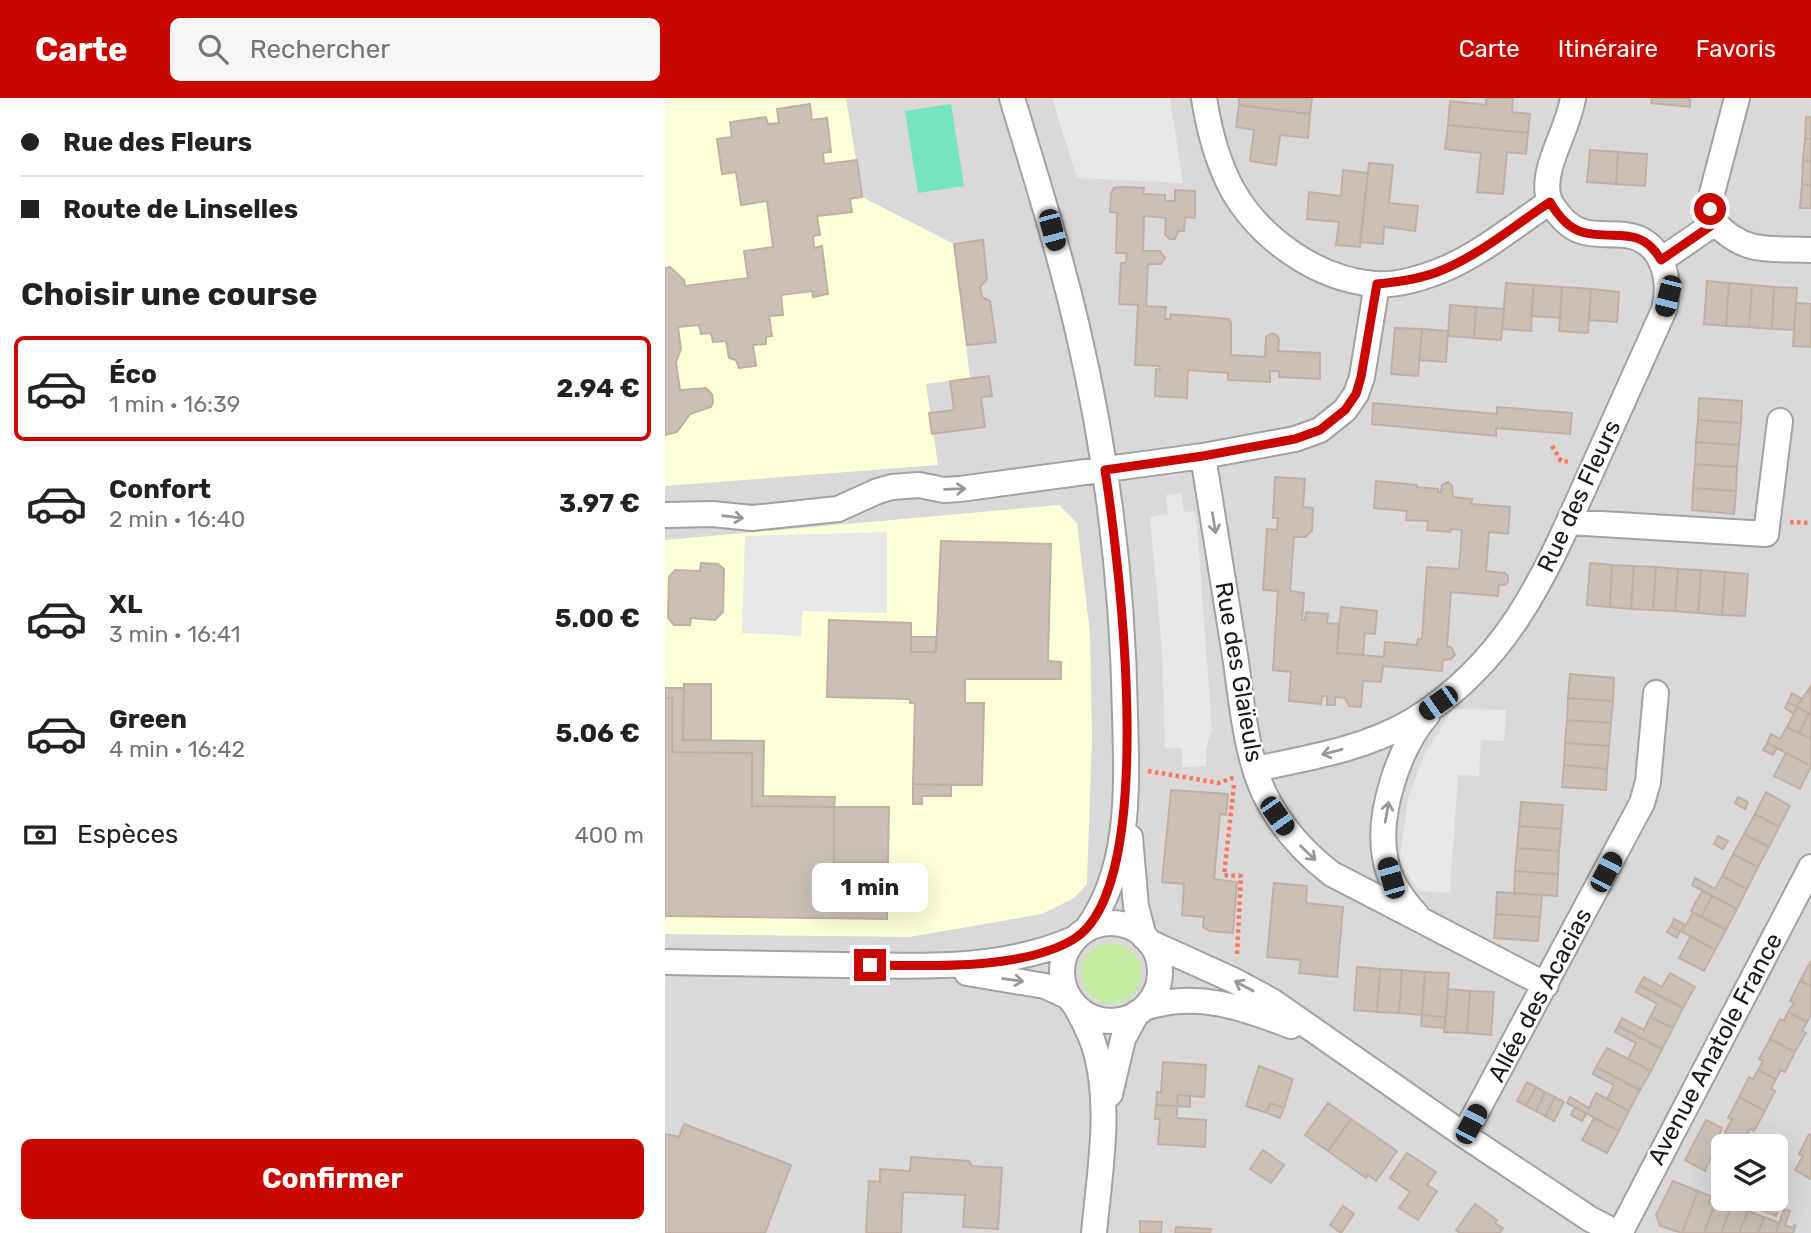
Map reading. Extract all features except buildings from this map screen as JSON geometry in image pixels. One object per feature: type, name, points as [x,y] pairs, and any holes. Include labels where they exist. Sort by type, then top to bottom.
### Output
[{"type":"street","points":[[1012,98],[1073,308],[1093,398],[1112,523],[1120,607],[1126,796],[1134,898],[1147,939],[1159,962],[1159,976],[1153,997],[1140,1011],[1118,1056],[1103,1129],[1094,1233]]},
{"type":"street","points":[[1204,98],[1213,145],[1222,167],[1233,190],[1254,220],[1280,244],[1311,264],[1354,281],[1377,284],[1418,278],[1441,270],[1467,257],[1550,202]]},
{"type":"street","points":[[1573,98],[1567,125],[1549,168],[1546,191],[1550,202],[1567,222],[1581,231],[1639,238],[1649,244],[1661,260],[1715,223]]},
{"type":"street","points":[[1737,98],[1711,197],[1710,209],[1715,223],[1729,237],[1750,247],[1811,250]]},
{"type":"street","name":"Rue des Fleurs","points":[[1245,773],[1368,741],[1412,721],[1468,678],[1515,625],[1569,522],[1664,310],[1668,283],[1661,260]]},
{"type":"street","points":[[665,515],[712,514],[745,519],[823,512],[838,509],[893,487],[919,485],[952,490],[1203,456],[1302,437],[1320,430],[1345,410],[1356,394],[1377,284]]},
{"type":"street","points":[[1569,522],[1766,534],[1780,421]]},
{"type":"street","name":"Rue des Glaïeuls","points":[[1203,456],[1244,718],[1245,773],[1291,836],[1311,858],[1332,874],[1545,985]]},
{"type":"street","name":"Allée des Acacias","points":[[1464,1135],[1642,803],[1648,782],[1656,693]]},
{"type":"street","points":[[1420,918],[1409,907],[1391,878],[1383,838],[1386,812],[1400,759],[1409,741],[1438,703]]},
{"type":"street","points":[[1103,1129],[1100,1067],[1091,1036],[1062,977],[1067,950],[1101,909],[1111,885],[1126,796]]},
{"type":"street","name":"Avenue Anatole France","points":[[1618,1233],[1811,867]]},
{"type":"street","points":[[665,962],[922,966],[1006,960],[1043,951],[1103,924],[1116,923],[1134,929],[1147,939],[1272,1001],[1321,1038],[1464,1135],[1590,1219],[1618,1233]]},
{"type":"street","points":[[922,966],[1039,984],[1072,1002],[1091,1017],[1108,1021],[1121,1020],[1173,1000],[1214,1002],[1253,1012],[1321,1038]]},
{"type":"path","points":[[1126,767],[1219,783],[1245,773]]},
{"type":"path","points":[[1235,981],[1241,876],[1224,875],[1245,773]]},
{"type":"shaded area","points":[[665,98],[1811,98],[1811,1233],[665,1233]]},
{"type":"shaded area","points":[[665,98],[846,98],[862,197],[954,244],[970,378],[926,384],[938,465],[665,486]]},
{"type":"shaded area","points":[[1052,98],[1170,98],[1183,183],[1077,178]]},
{"type":"shaded area","points":[[1181,493],[1184,512],[1195,511],[1198,539],[1212,729],[1206,749],[1206,766],[1182,767],[1182,748],[1165,748],[1162,650],[1150,517],[1168,514],[1166,495]]},
{"type":"shaded area","points":[[1059,505],[1077,523],[1090,633],[1092,737],[1087,884],[1074,898],[1042,914],[909,937],[665,934],[665,540]]},
{"type":"shaded area","points":[[887,532],[887,613],[803,611],[801,636],[742,633],[745,536]]},
{"type":"shaded area","points":[[1453,709],[1506,710],[1504,741],[1481,740],[1479,776],[1458,775],[1450,893],[1420,891],[1399,864],[1408,798],[1424,755]]},
{"type":"green space","points":[[951,104],[964,186],[918,193],[905,111]]},
{"type":"green space","points":[[1111,943],[1132,952],[1141,973],[1132,994],[1111,1003],[1090,994],[1081,973],[1090,952]]},
{"type":"route","points":[[870,965],[922,966],[987,962],[1043,951],[1076,938],[1086,930],[1105,901],[1116,864],[1126,782],[1121,617],[1105,470],[1295,439],[1320,430],[1345,410],[1356,394],[1377,284],[1418,278],[1441,270],[1467,257],[1550,202],[1567,222],[1581,231],[1639,238],[1656,251],[1661,260],[1715,223],[1710,209]]}]
